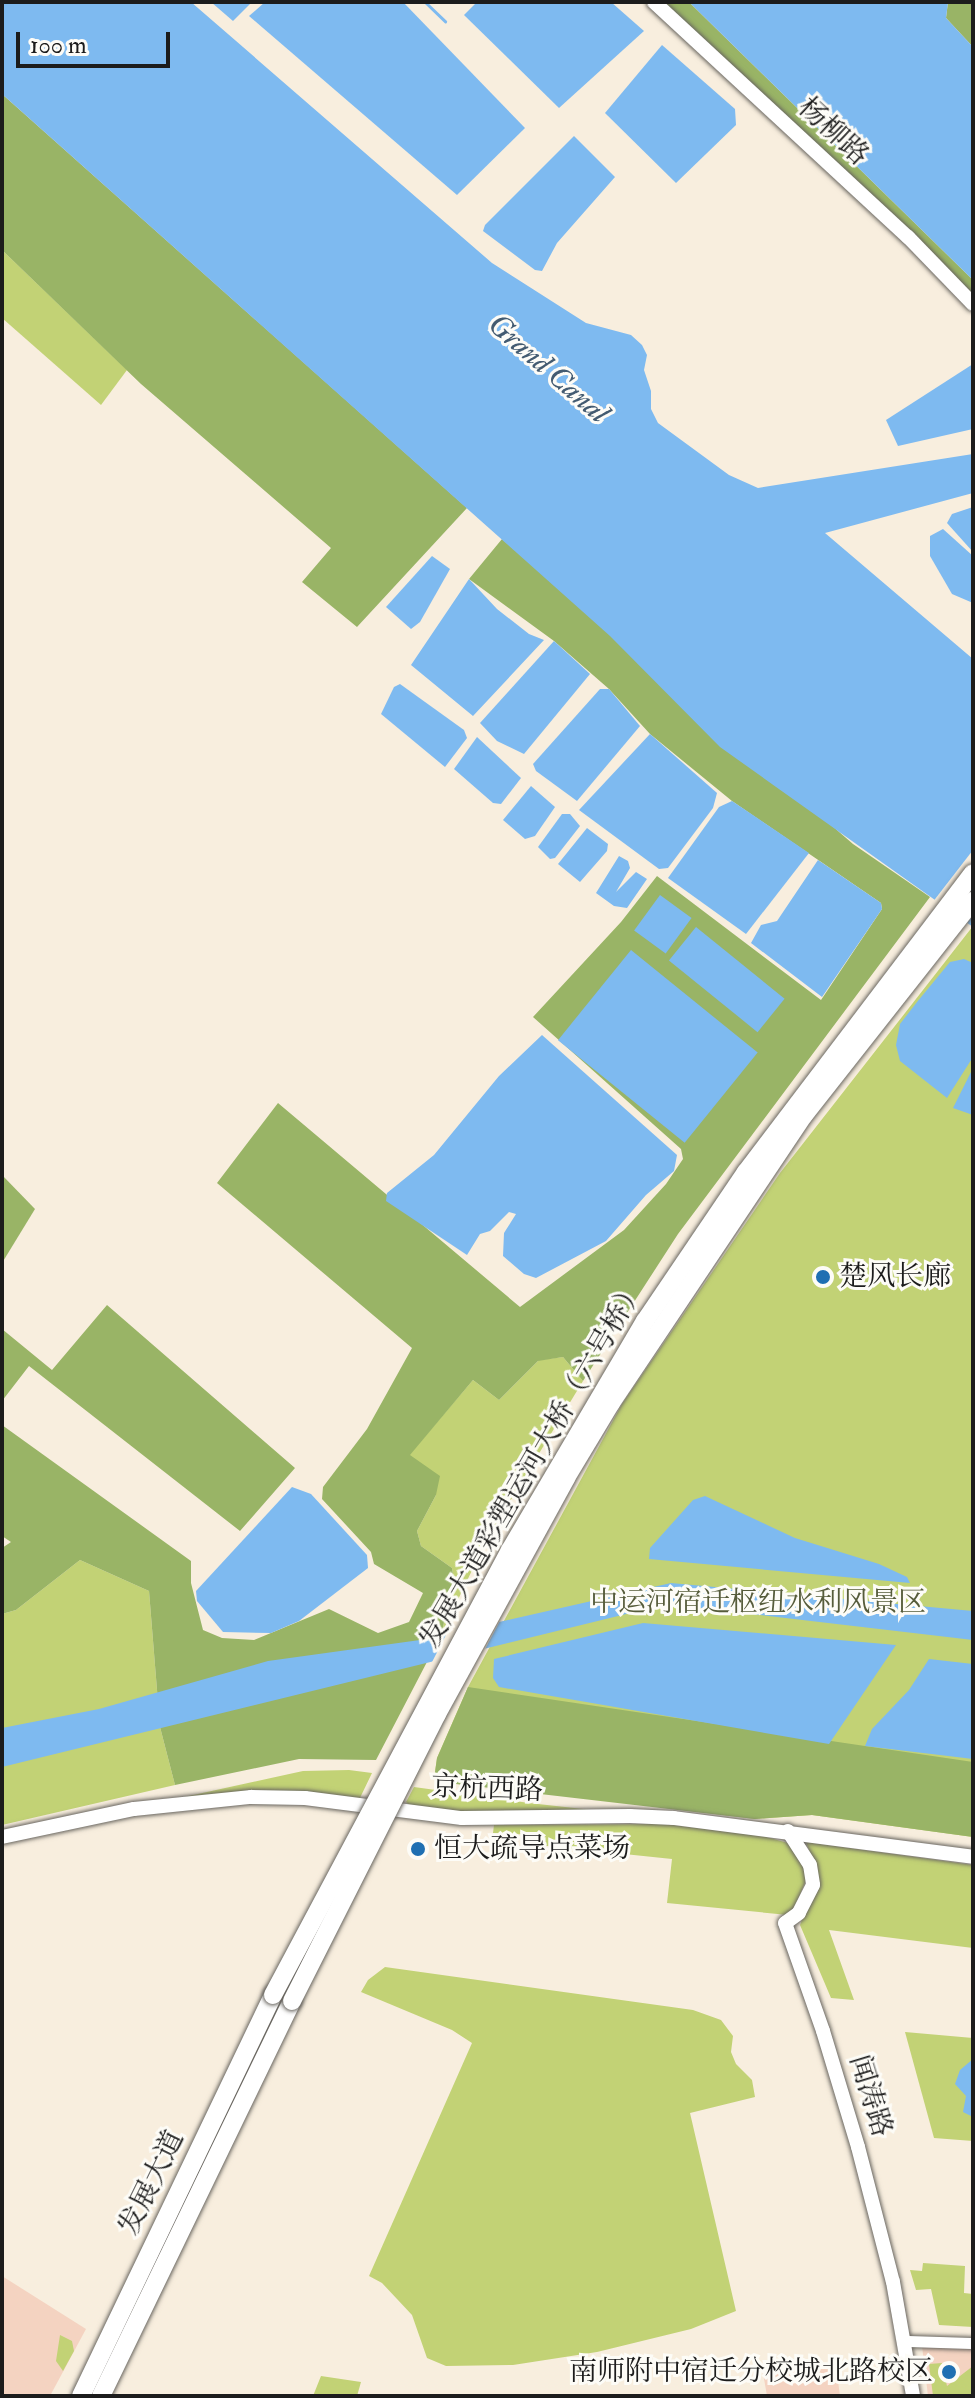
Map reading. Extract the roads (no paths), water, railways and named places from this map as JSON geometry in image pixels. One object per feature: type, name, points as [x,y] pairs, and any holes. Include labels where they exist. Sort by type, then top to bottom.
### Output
[{"type":"main road","name":"发展大道彩塑运河大桥（六号桥）","points":[[273,1995],[510,1550],[645,1321],[782,1123],[973,873]]},
{"type":"main road","name":"发展大道彩塑运河大桥（六号桥）","points":[[292,2001],[437,1714],[566,1478],[611,1403],[804,1115],[973,900]]},
{"type":"main road","name":"发展大道","points":[[81,2396],[273,1995]]},
{"type":"main road","name":"发展大道","points":[[101,2396],[292,2001]]},
{"type":"street","name":"杨柳路","points":[[654,2],[908,237],[973,304]]},
{"type":"street","name":"京杭西路","points":[[2,1837],[134,1809],[251,1797],[305,1798],[462,1818],[630,1816],[788,1831],[973,1857]]},
{"type":"street","name":"闻涛路","points":[[788,1831],[810,1865],[813,1885],[799,1913],[785,1923],[823,2031],[858,2147],[906,2341],[913,2396]]},
{"type":"street","points":[[906,2341],[973,2343]]},
{"type":"water","name":"Grand Canal","points":[[2,2],[191,2],[492,263],[586,323],[631,335],[647,355],[644,370],[651,391],[651,409],[658,423],[729,475],[758,488],[973,454],[973,493],[825,533],[973,659],[973,927],[720,747],[610,636],[2,94]]},
{"type":"water","points":[[211,2],[252,2],[233,21]]},
{"type":"water","points":[[265,2],[403,2],[525,128],[457,195],[249,16]]},
{"type":"water","points":[[477,2],[611,2],[644,31],[559,108],[464,15]]},
{"type":"water","points":[[689,2],[948,2],[946,18],[973,47],[973,280]]},
{"type":"water","points":[[662,45],[735,109],[736,125],[676,183],[605,113]]},
{"type":"water","points":[[574,136],[615,177],[557,243],[542,271],[535,270],[483,231],[485,225]]},
{"type":"water","points":[[973,364],[973,429],[898,446],[886,420]]},
{"type":"water","points":[[973,507],[973,552],[947,523],[952,514]]},
{"type":"water","points":[[943,529],[973,556],[973,603],[952,594],[930,556],[930,536]]},
{"type":"water","points":[[432,556],[450,569],[420,622],[411,629],[386,607]]},
{"type":"water","points":[[469,579],[497,609],[529,634],[544,640],[473,716],[411,665]]},
{"type":"water","points":[[554,641],[590,674],[524,754],[497,741],[480,723]]},
{"type":"water","points":[[400,684],[464,730],[467,738],[445,767],[381,714],[394,687]]},
{"type":"water","points":[[600,689],[609,689],[640,726],[577,801],[536,771],[533,764]]},
{"type":"water","points":[[650,734],[717,793],[713,808],[668,868],[659,869],[579,810]]},
{"type":"water","points":[[477,737],[521,778],[501,804],[493,803],[454,769]]},
{"type":"water","points":[[531,786],[555,807],[535,836],[525,839],[503,820]]},
{"type":"water","points":[[732,801],[809,853],[746,934],[668,878],[719,807]]},
{"type":"water","points":[[562,814],[570,814],[580,826],[555,858],[550,859],[538,847]]},
{"type":"water","points":[[587,828],[608,844],[607,851],[580,882],[558,864]]},
{"type":"water","points":[[619,856],[628,861],[630,868],[616,892],[636,872],[647,879],[627,908],[614,906],[596,893]]},
{"type":"water","points":[[818,860],[881,903],[882,909],[822,997],[751,943],[761,925],[777,921]]},
{"type":"water","points":[[660,895],[692,918],[666,954],[634,931]]},
{"type":"water","points":[[696,927],[785,999],[758,1032],[669,960]]},
{"type":"water","points":[[631,950],[758,1053],[685,1143],[558,1040]]},
{"type":"water","points":[[964,959],[973,963],[973,1057],[947,1098],[900,1061],[896,1045],[900,1024],[917,1002],[950,962]]},
{"type":"water","points":[[542,1035],[677,1155],[674,1171],[646,1195],[606,1241],[536,1278],[524,1274],[503,1256],[504,1233],[516,1214],[509,1212],[490,1231],[480,1234],[467,1255],[386,1201],[387,1193],[434,1155],[499,1076]]},
{"type":"water","points":[[973,1068],[973,1115],[953,1108]]},
{"type":"water","points":[[292,1487],[311,1494],[367,1555],[368,1568],[299,1621],[271,1633],[223,1632],[197,1601],[196,1591]]},
{"type":"water","points":[[705,1496],[795,1538],[879,1564],[907,1577],[910,1583],[649,1559],[650,1548],[693,1500]]},
{"type":"water","points":[[671,1583],[973,1611],[973,1640],[667,1604],[2,1767],[2,1728],[99,1709],[268,1661],[420,1640]]},
{"type":"water","points":[[643,1623],[896,1645],[829,1744],[499,1687],[493,1678],[494,1659]]},
{"type":"water","points":[[929,1659],[973,1664],[973,1759],[865,1746],[872,1729],[909,1690]]},
{"type":"water","points":[[973,2059],[973,2117],[963,2112],[966,2096],[955,2084],[960,2070]]},
{"type":"waterway","points":[[425,2],[445,21]]},
{"type":"place","name":"楚风长廊","points":[[823,1277]]},
{"type":"place","name":"恒大疏导点菜场","points":[[418,1849]]},
{"type":"place","name":"南师附中宿迁分校城北路校区","points":[[949,2372]]},
{"type":"park label","name":"中运河宿迁枢纽水利风景区","points":[[758,1603]]}]
